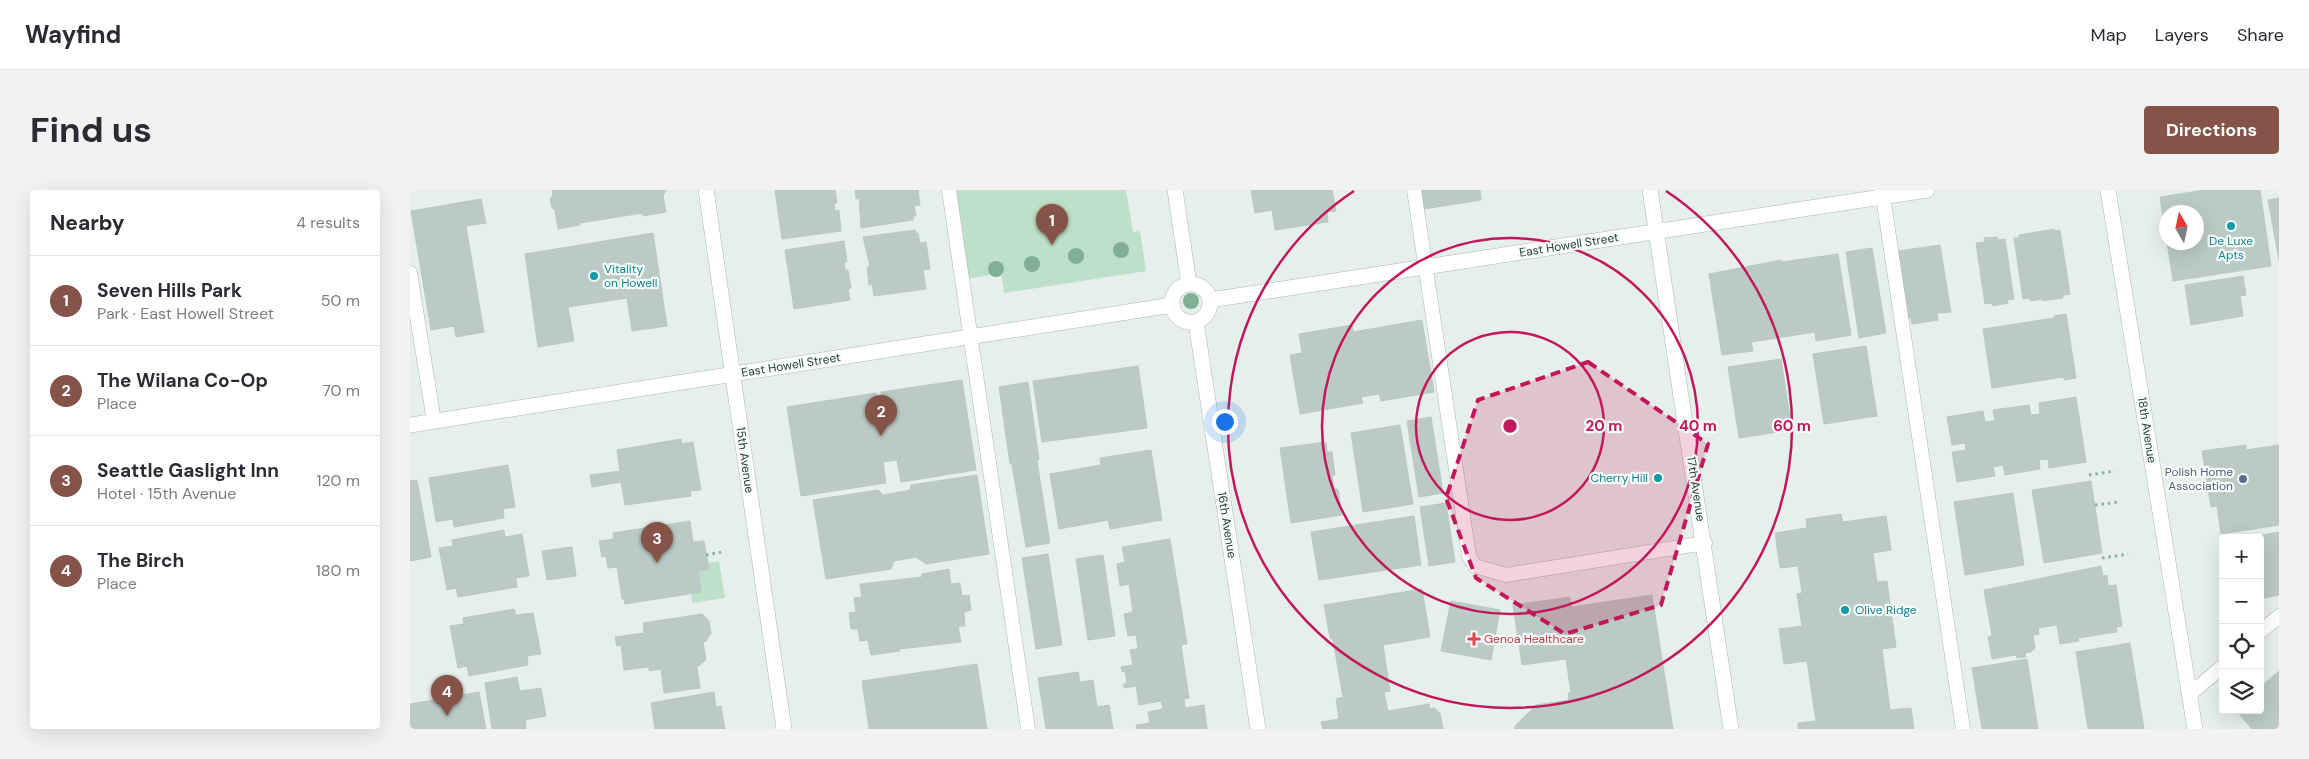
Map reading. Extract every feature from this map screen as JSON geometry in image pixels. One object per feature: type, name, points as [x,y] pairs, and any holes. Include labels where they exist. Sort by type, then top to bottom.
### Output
[{"type":"street","name":"15th Avenue","points":[[706,190],[784,729]]},
{"type":"street","points":[[1176,190],[1190,284]]},
{"type":"street","name":"17th Avenue","points":[[1650,190],[1705,543],[1731,729]]},
{"type":"street","name":"East Howell Street","points":[[1210,300],[1657,231],[1883,193],[1927,190]]},
{"type":"street","name":"18th Avenue","points":[[2108,190],[2195,729]]},
{"type":"street","points":[[1190,284],[1201,287],[1206,291],[1210,300],[1210,310],[1206,316],[1196,322],[1184,321],[1179,318],[1172,306],[1177,291],[1190,284]]},
{"type":"street","name":"East Howell Street","points":[[410,425],[970,336],[1172,306]]},
{"type":"street","name":"16th Avenue","points":[[1196,322],[1258,729]]},
{"type":"lane","points":[[949,190],[1028,729]]},
{"type":"lane","points":[[1414,190],[1469,556],[1475,566],[1506,576],[1705,543]]},
{"type":"lane","points":[[1883,193],[1963,729]]},
{"type":"lane","points":[[410,273],[434,421]]},
{"type":"lane","points":[[2264,629],[2279,616]]},
{"type":"lane","points":[[2190,695],[2220,669]]},
{"type":"path","points":[[2090,475],[2115,471]]},
{"type":"path","points":[[2095,506],[2120,502]]},
{"type":"path","points":[[706,555],[722,552]]},
{"type":"path","points":[[2102,558],[2128,554]]},
{"type":"highlighted area","points":[[1588,362],[1708,444],[1661,605],[1565,634],[1476,578],[1446,498],[1478,400]]},
{"type":"green space","points":[[953,190],[1126,190],[1133,232],[1140,231],[1146,271],[1004,293],[1001,273],[966,279]]},
{"type":"green space","points":[[719,561],[725,598],[692,603],[691,594],[701,592],[698,571],[708,563]]},
{"type":"building","points":[[552,190],[666,190],[663,196],[666,212],[643,216],[643,213],[580,223],[580,225],[558,229],[555,210],[552,208],[550,199],[553,195]]},
{"type":"building","points":[[775,190],[835,190],[837,203],[834,203],[835,211],[839,210],[841,231],[782,239]]},
{"type":"building","points":[[855,190],[918,190],[920,205],[914,206],[916,216],[913,216],[913,220],[861,228],[859,198],[856,199]]},
{"type":"building","points":[[1251,190],[1332,190],[1336,211],[1327,212],[1328,222],[1275,230],[1272,210],[1255,213]]},
{"type":"building","points":[[1422,190],[1480,190],[1481,200],[1424,209]]},
{"type":"building","name":"De Luxe Apts","points":[[2205,190],[2260,190],[2271,266],[2173,281],[2168,250],[2204,250],[2204,205],[2161,205],[2160,197]]},
{"type":"building","points":[[2279,198],[2279,260],[2268,200]]},
{"type":"building","points":[[481,199],[486,223],[466,226],[484,332],[456,337],[454,326],[431,330],[411,211]]},
{"type":"building","points":[[2054,229],[2054,231],[2060,230],[2070,294],[2063,295],[2063,298],[2042,301],[2042,299],[2030,301],[2030,298],[2023,299],[2014,238],[2019,238],[2019,235]]},
{"type":"building","points":[[915,230],[918,233],[920,243],[926,242],[930,269],[923,270],[926,289],[874,296],[872,284],[869,285],[867,267],[870,266],[863,237]]},
{"type":"building","name":"Vitality on Howell","points":[[653,233],[667,326],[632,331],[627,298],[568,307],[574,341],[538,347],[525,254]]},
{"type":"building","points":[[1997,237],[1998,240],[2005,239],[2014,299],[2007,300],[2008,303],[1993,306],[1992,303],[1985,304],[1976,243],[1985,242],[1984,238]]},
{"type":"building","points":[[844,241],[847,262],[844,262],[845,270],[848,270],[851,288],[848,289],[850,300],[794,309],[785,250]]},
{"type":"building","points":[[1940,245],[1951,312],[1937,313],[1938,320],[1912,324],[1911,318],[1908,318],[1898,251]]},
{"type":"building","points":[[1872,248],[1886,333],[1859,338],[1846,252]]},
{"type":"building","points":[[1838,254],[1851,335],[1816,341],[1815,332],[1751,342],[1753,351],[1722,355],[1709,274],[1781,260],[1782,262]]},
{"type":"building","points":[[2243,276],[2246,295],[2240,296],[2243,316],[2191,325],[2185,285]]},
{"type":"building","points":[[2066,314],[2076,378],[2064,380],[2064,377],[1992,388],[1983,329],[2054,318],[2054,316]]},
{"type":"building","points":[[1422,320],[1434,392],[1381,401],[1379,394],[1361,397],[1363,403],[1300,414],[1290,355],[1302,353],[1299,334],[1352,325],[1353,332]]},
{"type":"building","points":[[1866,346],[1877,416],[1824,424],[1813,354]]},
{"type":"building","points":[[1781,359],[1792,430],[1739,438],[1728,367]]},
{"type":"building","points":[[1138,366],[1147,428],[1042,442],[1033,381]]},
{"type":"building","points":[[962,380],[976,470],[901,482],[897,460],[883,462],[886,483],[801,496],[787,407],[876,393],[879,412],[884,411],[881,392]]},
{"type":"building","points":[[1028,382],[1039,460],[1010,464],[999,387]]},
{"type":"building","points":[[2076,397],[2086,462],[2049,468],[2048,459],[2039,460],[2040,469],[2005,475],[2003,465],[1993,467],[1995,476],[1957,482],[1952,452],[1966,450],[1965,443],[1952,445],[1947,417],[1983,411],[1985,422],[1995,421],[1993,410],[2029,405],[2031,415],[2040,414],[2039,403]]},
{"type":"building","points":[[1431,417],[1443,493],[1419,497],[1407,421]]},
{"type":"building","points":[[1400,425],[1413,504],[1363,512],[1351,433]]},
{"type":"building","points":[[681,439],[682,444],[693,442],[701,490],[690,491],[691,496],[625,505],[621,482],[592,487],[590,475],[620,471],[617,450]]},
{"type":"building","points":[[1326,442],[1327,452],[1332,452],[1335,475],[1332,475],[1334,489],[1338,489],[1342,515],[1291,523],[1280,448]]},
{"type":"building","name":"Polish Home Association","points":[[2246,445],[2246,450],[2279,445],[2279,525],[2221,534],[2217,506],[2211,507],[2202,451]]},
{"type":"building","points":[[1151,450],[1162,520],[1110,529],[1108,520],[1059,529],[1050,474],[1101,465],[1100,458]]},
{"type":"building","points":[[1037,461],[1050,543],[1026,547],[1012,465]]},
{"type":"building","points":[[508,465],[515,507],[503,509],[504,518],[454,527],[453,519],[436,522],[429,478]]},
{"type":"building","points":[[977,475],[989,554],[926,564],[916,557],[894,561],[891,569],[826,579],[813,500],[878,490],[883,495],[910,490],[911,485]]},
{"type":"building","points":[[417,480],[431,557],[410,561],[410,481]]},
{"type":"building","points":[[2091,481],[2102,553],[2044,563],[2032,490]]},
{"type":"building","points":[[2013,493],[2024,565],[1965,575],[1954,502]]},
{"type":"building","points":[[1446,503],[1455,562],[1429,566],[1420,507]]},
{"type":"building","name":"Olive Ridge","points":[[1841,514],[1843,522],[1886,516],[1891,550],[1873,553],[1877,582],[1887,581],[1896,647],[1882,649],[1890,710],[1911,708],[1914,729],[1798,729],[1798,723],[1816,721],[1807,661],[1784,664],[1779,629],[1802,626],[1797,594],[1802,593],[1798,566],[1780,568],[1775,533],[1807,528],[1806,519]]},
{"type":"building","points":[[1414,516],[1421,565],[1319,580],[1311,532]]},
{"type":"building","points":[[690,521],[693,542],[704,541],[709,569],[698,571],[701,592],[625,604],[624,599],[622,599],[617,567],[608,568],[606,556],[602,557],[599,541],[614,539],[613,533]]},
{"type":"building","points":[[504,530],[505,537],[522,534],[529,576],[516,578],[517,587],[458,597],[456,588],[447,590],[439,548],[453,546],[452,540]]},
{"type":"building","points":[[2279,532],[2279,595],[2264,598],[2264,579],[2264,535]]},
{"type":"building","points":[[1170,539],[1187,644],[1181,645],[1189,698],[1184,699],[1185,708],[1204,705],[1207,729],[1137,729],[1136,725],[1150,723],[1148,712],[1163,709],[1161,701],[1139,705],[1136,686],[1124,688],[1124,684],[1127,683],[1125,671],[1122,672],[1121,667],[1133,665],[1130,650],[1138,649],[1136,635],[1128,636],[1124,614],[1133,612],[1129,584],[1120,586],[1117,564],[1125,562],[1122,547]]},
{"type":"building","points":[[572,547],[576,576],[547,580],[542,551]]},
{"type":"building","points":[[1048,554],[1062,645],[1036,649],[1022,558]]},
{"type":"building","points":[[1103,555],[1115,636],[1088,640],[1076,559]]},
{"type":"building","points":[[2101,566],[2103,576],[2107,575],[2108,586],[2116,585],[2122,626],[2116,627],[2117,632],[2078,638],[2079,641],[2060,644],[2057,625],[2038,628],[2039,634],[2033,635],[2035,648],[2031,652],[2025,653],[2026,657],[2017,658],[2016,655],[1992,659],[1988,637],[1992,636],[1984,590]]},
{"type":"building","points":[[949,569],[951,584],[960,583],[962,596],[969,595],[971,610],[964,612],[965,626],[958,626],[961,642],[899,649],[900,651],[871,655],[868,640],[860,641],[858,629],[851,629],[849,613],[856,612],[854,598],[862,597],[860,584],[922,577],[922,574]]},
{"type":"building","points":[[1422,589],[1430,637],[1383,645],[1390,691],[1384,692],[1388,711],[1429,704],[1430,709],[1434,708],[1440,713],[1443,729],[1323,729],[1321,722],[1339,719],[1336,699],[1343,697],[1333,640],[1330,638],[1324,605]]},
{"type":"building","points":[[1652,595],[1673,729],[1515,729],[1515,726],[1536,705],[1569,700],[1568,693],[1571,693],[1566,659],[1522,665],[1513,605],[1570,597],[1572,607]]},
{"type":"building","points":[[1451,601],[1500,610],[1491,660],[1441,651]]},
{"type":"building","points":[[514,609],[516,615],[533,613],[541,654],[527,656],[528,665],[469,676],[467,666],[458,668],[450,626],[464,624],[463,618]]},
{"type":"building","points":[[702,614],[709,621],[711,633],[706,641],[703,642],[706,660],[697,667],[700,688],[664,693],[661,669],[649,671],[649,667],[624,670],[621,645],[617,646],[615,637],[644,633],[643,623]]},
{"type":"building","points":[[2130,643],[2144,729],[2088,729],[2076,652]]},
{"type":"building","points":[[2027,659],[2038,729],[1982,729],[1972,668]]},
{"type":"building","points":[[977,664],[987,729],[869,729],[862,681]]},
{"type":"building","points":[[2279,671],[2279,729],[2252,729],[2239,714],[2264,714],[2264,684]]},
{"type":"building","points":[[1078,672],[1080,682],[1093,680],[1097,707],[1109,705],[1113,729],[1046,729],[1038,678]]},
{"type":"building","points":[[517,677],[520,691],[541,688],[546,716],[525,720],[526,729],[492,729],[485,683]]},
{"type":"building","points":[[479,692],[486,729],[410,729],[410,704]]},
{"type":"building","points":[[714,692],[716,707],[721,706],[725,729],[655,729],[651,703]]},
{"type":"place","name":"De Luxe Apts","points":[[2231,226]]},
{"type":"place","name":"Seven Hills Park","points":[[1052,245]]},
{"type":"place","name":"Vitality on Howell","points":[[594,276]]},
{"type":"place","name":"The Wilana Co-Op","points":[[881,436]]},
{"type":"place","name":"Cherry Hill","points":[[1658,478]]},
{"type":"place","name":"Polish Home Association","points":[[2243,479]]},
{"type":"place","name":"Seattle Gaslight Inn","points":[[657,563]]},
{"type":"place","name":"Olive Ridge","points":[[1845,610]]},
{"type":"place","name":"Genoa Healthcare","points":[[1474,639]]},
{"type":"place","name":"The Birch","points":[[447,716]]}]
